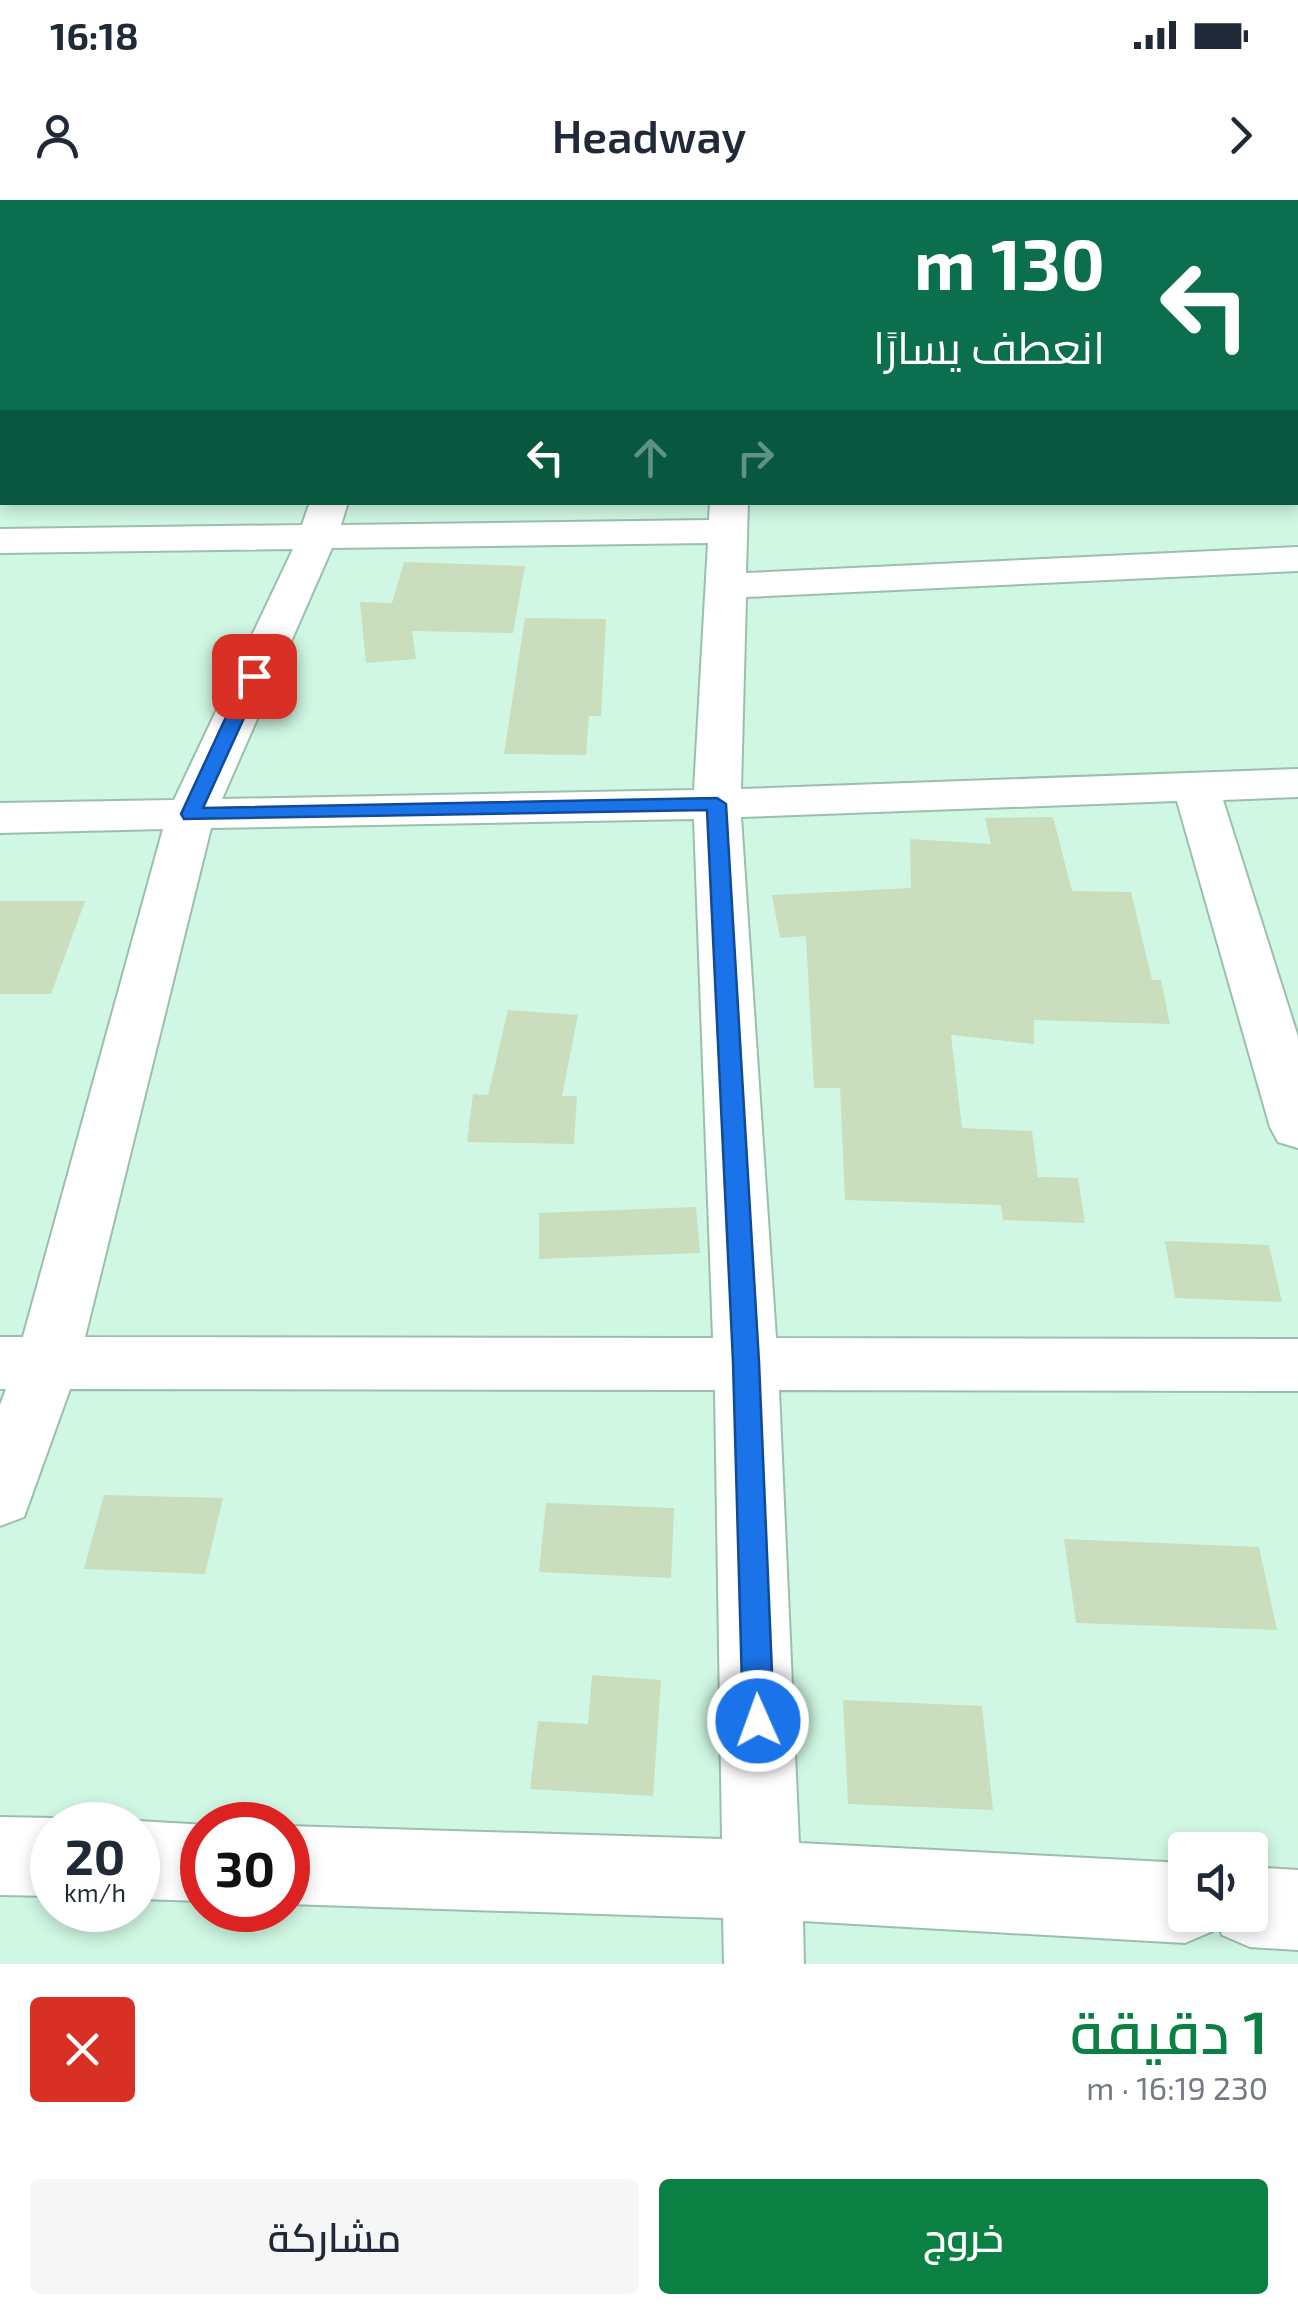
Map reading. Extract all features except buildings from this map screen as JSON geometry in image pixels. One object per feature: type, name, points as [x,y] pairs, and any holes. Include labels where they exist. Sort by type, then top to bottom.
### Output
[{"type":"street","points":[[0,1496],[24,1364],[190,814],[323,520]]},
{"type":"street","points":[[0,540],[323,520],[728,540],[1298,559]]},
{"type":"street","points":[[728,540],[717,804],[746,1362],[764,1964]]},
{"type":"street","points":[[0,818],[717,804],[1298,783]]},
{"type":"street","points":[[1196,786],[1298,1128]]},
{"type":"street","points":[[24,1364],[1298,1365]]},
{"type":"street","points":[[0,1856],[30,1857]]},
{"type":"street","points":[[310,1866],[764,1880],[1168,1902]]},
{"type":"street","points":[[1268,1908],[1298,1910]]},
{"type":"route","points":[[254,676],[190,814],[717,804],[746,1362],[758,1721]]}]
